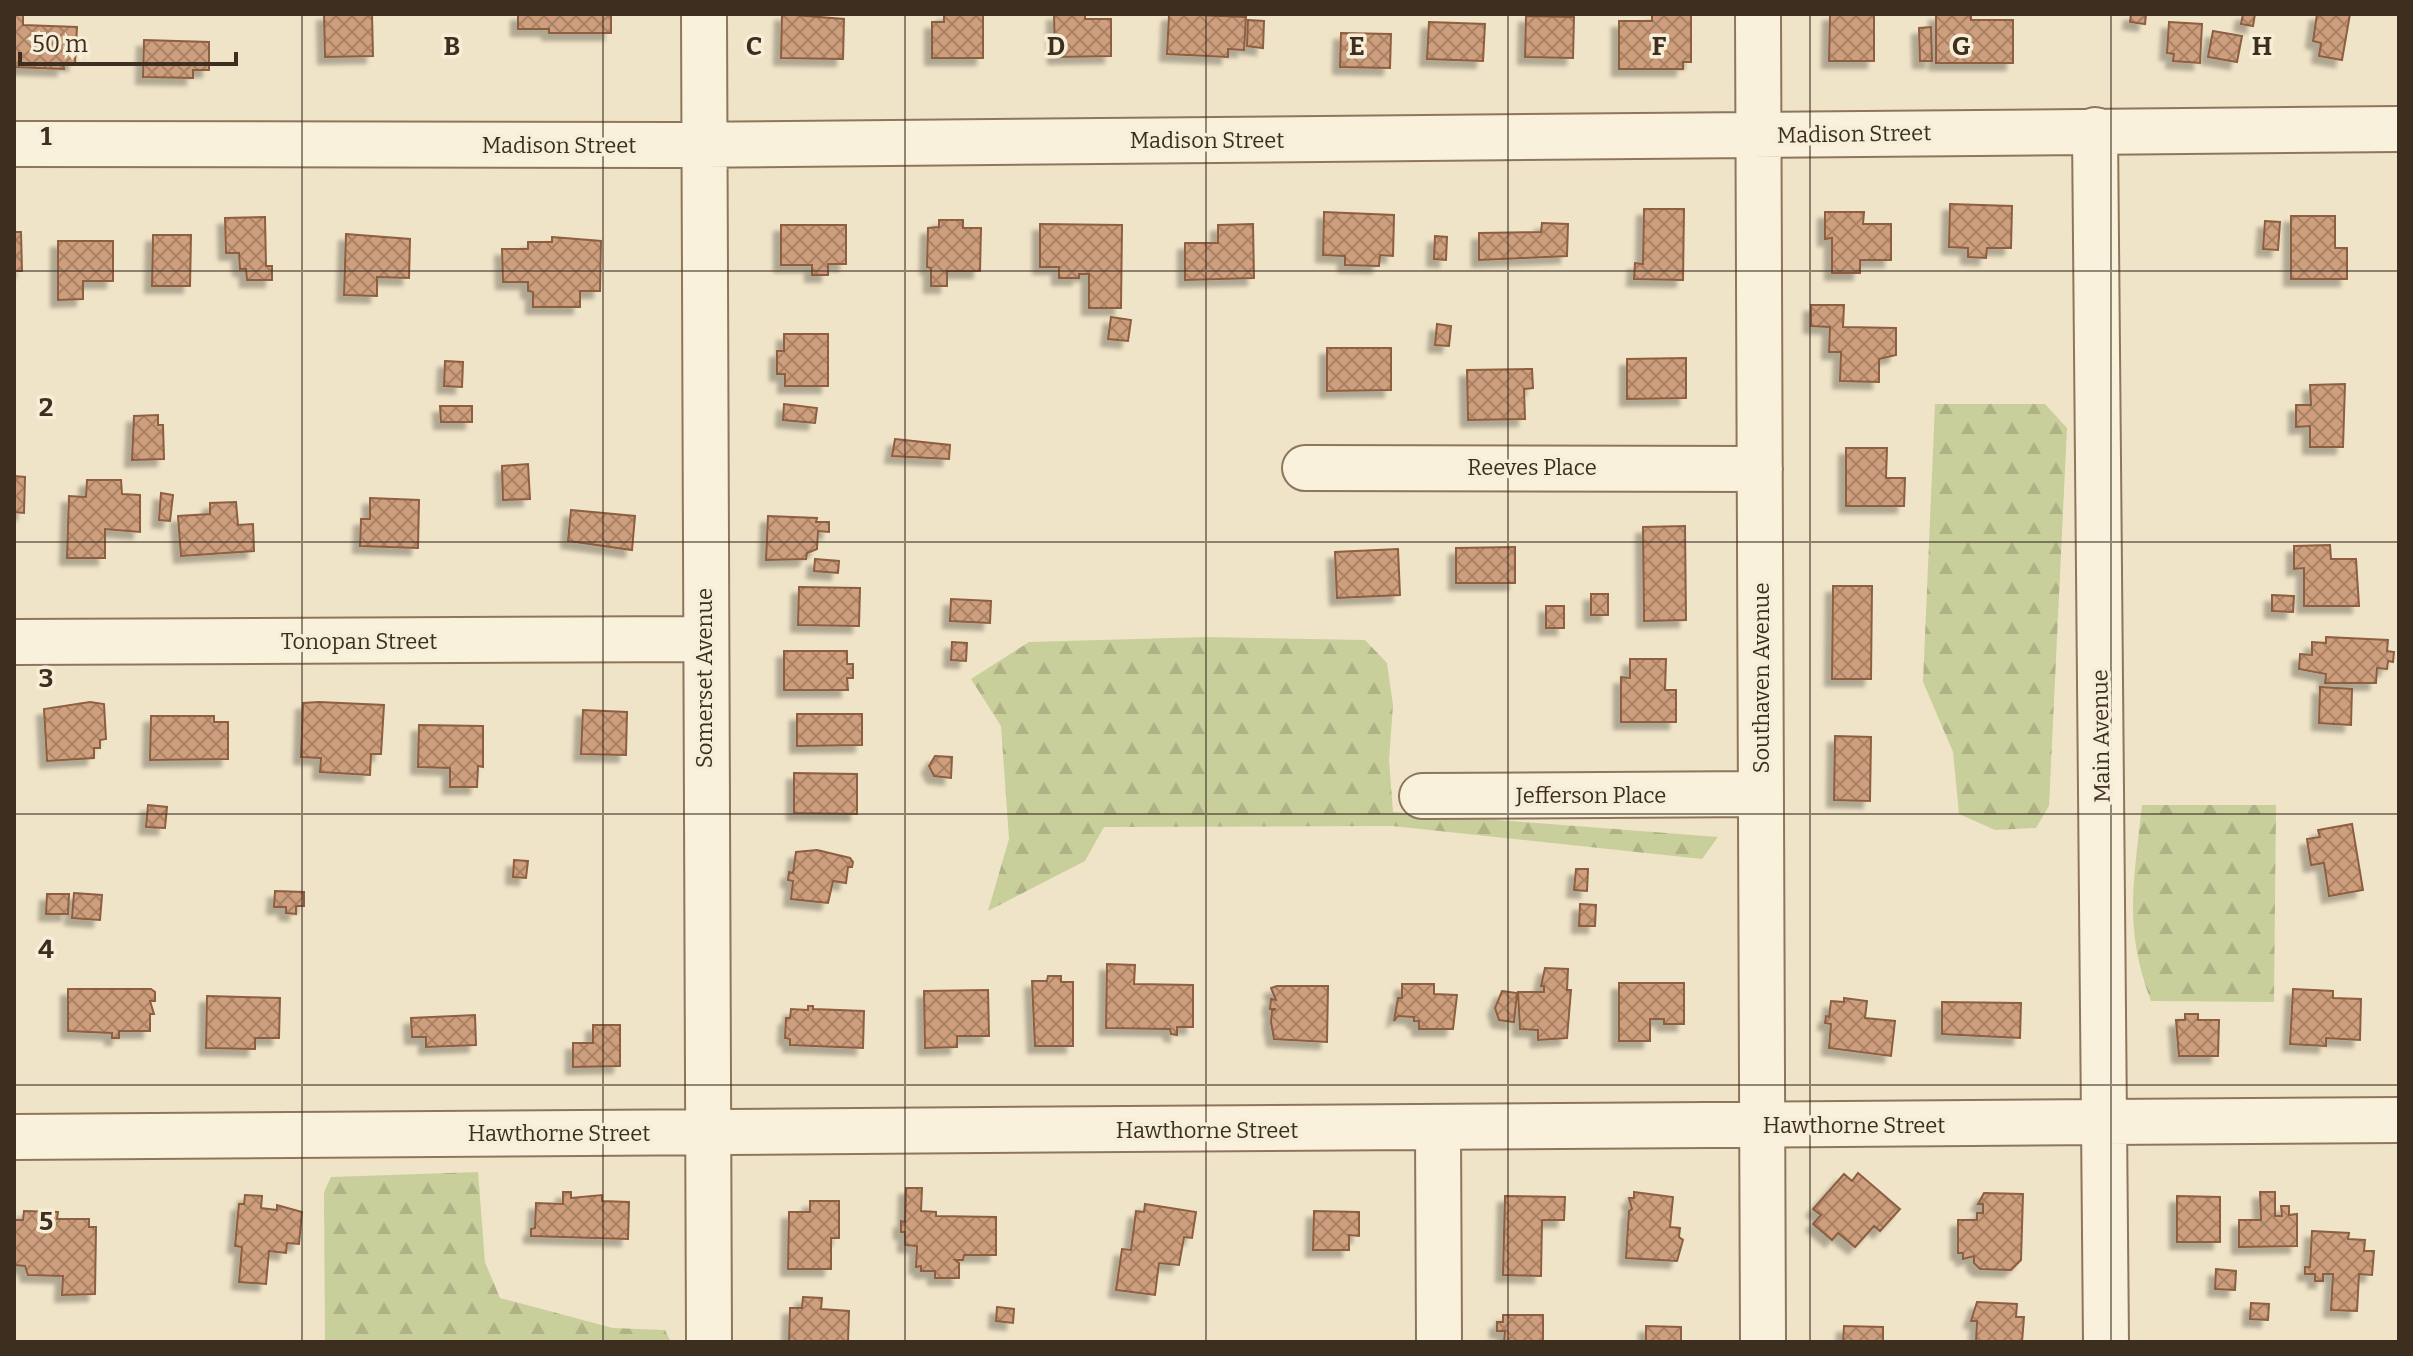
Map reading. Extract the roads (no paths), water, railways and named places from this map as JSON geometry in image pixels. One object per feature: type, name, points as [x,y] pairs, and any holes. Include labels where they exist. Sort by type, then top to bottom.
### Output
[{"type":"street","name":"Somerset Avenue","points":[[704,14],[709,1342]]},
{"type":"street","name":"Southaven Avenue","points":[[1758,14],[1761,135],[1763,1342]]},
{"type":"street","name":"Madison Street","points":[[14,144],[705,144],[2399,129]]},
{"type":"street","name":"Main Avenue","points":[[2095,130],[2106,1342]]},
{"type":"street","name":"Reeves Place","points":[[1305,468],[1760,469]]},
{"type":"street","name":"Tonopan Street","points":[[14,642],[704,639]]},
{"type":"street","name":"Jefferson Place","points":[[1422,796],[1761,794]]},
{"type":"street","name":"Hawthorne Street","points":[[14,1137],[1438,1130],[2399,1120]]},
{"type":"street","points":[[1438,1130],[1439,1342]]}]
